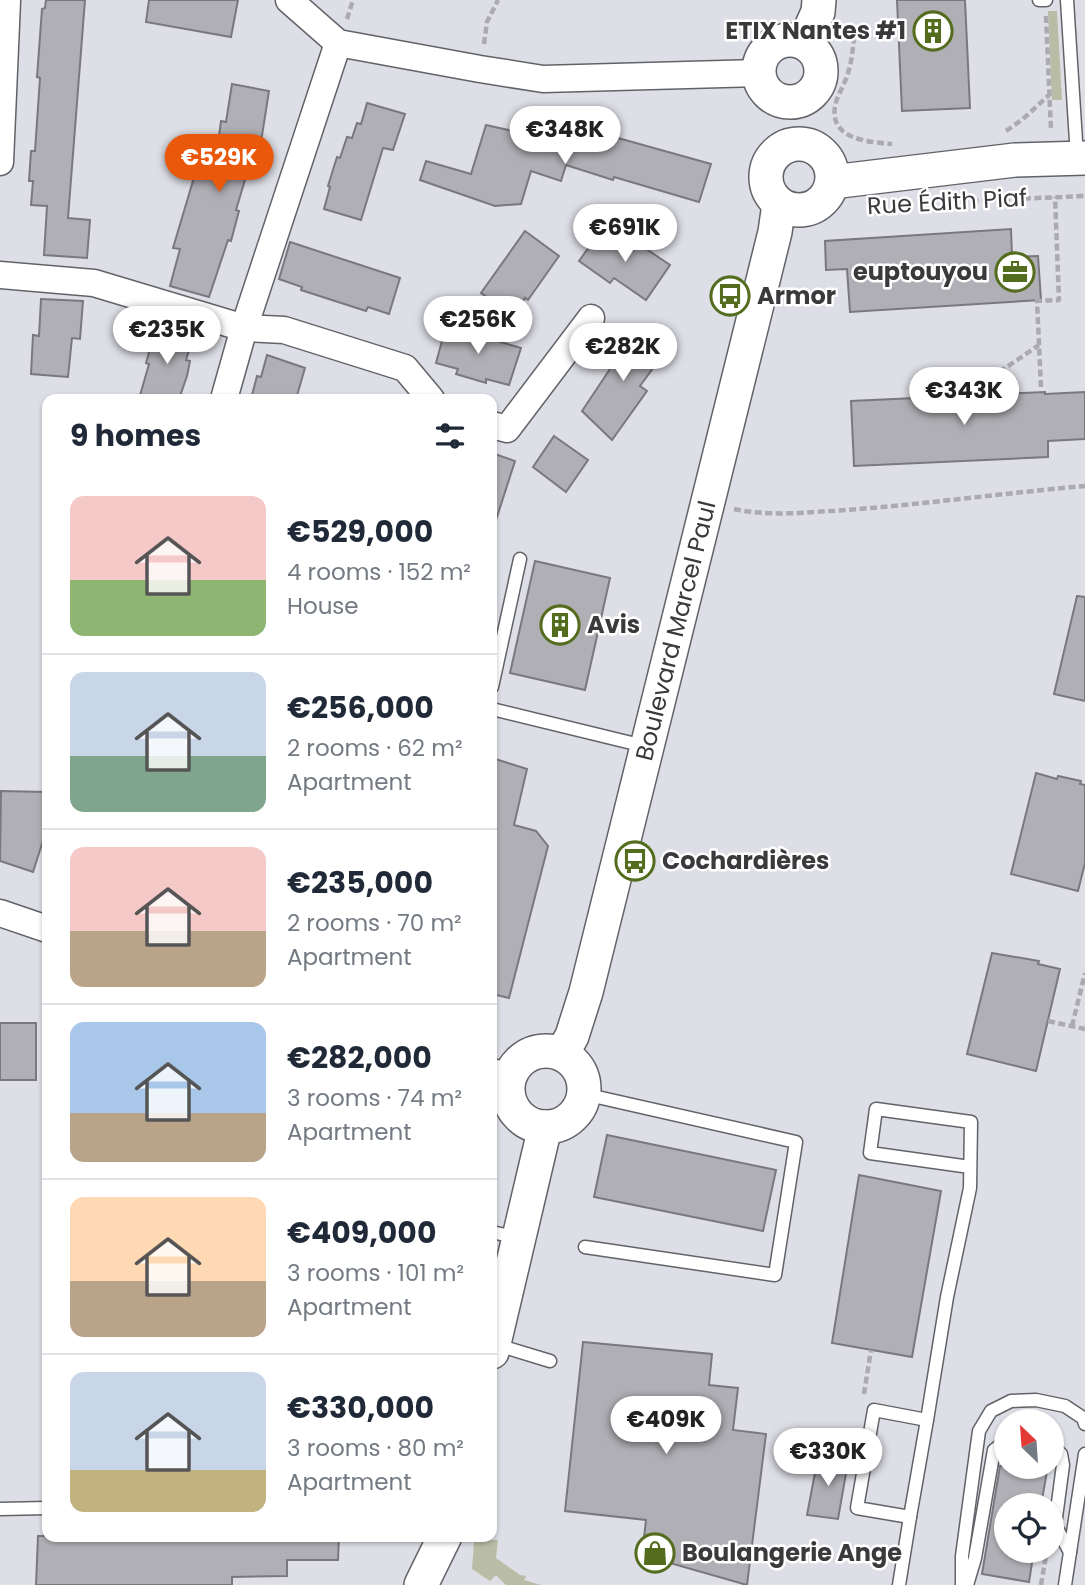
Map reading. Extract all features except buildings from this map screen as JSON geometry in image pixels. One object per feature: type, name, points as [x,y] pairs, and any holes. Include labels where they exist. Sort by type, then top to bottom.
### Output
[{"type":"street","points":[[0,162],[5,0]]},
{"type":"street","points":[[289,0],[338,43],[543,79],[768,86],[796,102],[812,93],[818,85],[821,66],[818,57],[804,43],[783,41],[773,45],[765,52],[761,62],[768,86],[772,157],[765,177],[772,197],[789,209],[810,209],[824,198],[832,182],[830,164],[818,150],[799,144],[779,150],[772,157]]},
{"type":"street","points":[[804,43],[818,12],[819,0]]},
{"type":"street","points":[[225,394],[244,328],[338,43]]},
{"type":"street","points":[[812,93],[818,150]]},
{"type":"street","name":"Rue Édith Piaf","points":[[832,182],[1080,151]]},
{"type":"street","name":"Boulevard Marcel Paul","points":[[562,1054],[572,1036],[586,992],[709,504],[775,232],[779,204]]},
{"type":"street","points":[[0,275],[94,283],[244,328],[284,330],[405,368],[427,394]]},
{"type":"street","points":[[497,426],[507,429],[591,318]]},
{"type":"street","points":[[0,913],[42,927]]},
{"type":"street","points":[[546,1050],[562,1054],[580,1070],[584,1094],[579,1109],[568,1121],[545,1127],[528,1123],[515,1111],[500,1074],[530,1054],[546,1050]]},
{"type":"street","points":[[497,1310],[505,1235],[545,1127]]},
{"type":"street","points":[[421,1585],[442,1542]]},
{"type":"street","points":[[447,1585],[450,1542]]},
{"type":"lane","points":[[1039,0],[1045,0]]},
{"type":"lane","points":[[1067,0],[1080,151]]},
{"type":"lane","points":[[497,664],[520,559]]},
{"type":"lane","points":[[497,710],[648,747]]},
{"type":"lane","points":[[584,1094],[796,1142],[775,1275],[585,1247]]},
{"type":"lane","points":[[899,1585],[947,1297],[970,1188],[971,1122],[876,1109],[870,1153],[970,1167]]},
{"type":"lane","points":[[497,1349],[550,1360]]},
{"type":"lane","points":[[962,1585],[962,1556],[979,1431],[991,1411],[1011,1401],[1036,1400],[1065,1406],[1083,1418],[1085,1424]]},
{"type":"lane","points":[[910,1517],[857,1508],[869,1435],[874,1410],[927,1420]]},
{"type":"lane","points":[[967,1585],[975,1558],[994,1450]]},
{"type":"lane","points":[[1066,1585],[1085,1454]]},
{"type":"lane","points":[[1061,1479],[1055,1525],[1070,1552]]},
{"type":"lane","points":[[0,1509],[42,1508]]},
{"type":"path","points":[[480,69],[487,22],[498,0]]},
{"type":"path","points":[[1045,0],[1051,138],[1080,151]]},
{"type":"path","points":[[855,26],[851,61],[836,100],[837,121],[841,130],[864,142],[895,144]]},
{"type":"path","points":[[996,137],[1023,119],[1049,95]]},
{"type":"path","name":"Rue Édith Piaf","points":[[915,204],[1085,196]]},
{"type":"path","points":[[1041,387],[1037,301],[1059,300],[1055,197]]},
{"type":"path","points":[[982,384],[1039,345]]},
{"type":"path","points":[[709,504],[757,514],[784,513],[929,504],[1085,486]]},
{"type":"path","points":[[1072,1026],[1085,973]]},
{"type":"path","points":[[1048,1021],[1085,1029]]},
{"type":"path","points":[[1041,1585],[1045,1563]]},
{"type":"green space","points":[[1048,11],[1057,11],[1062,100],[1052,100]]},
{"type":"green space","points":[[498,1540],[496,1558],[520,1575],[526,1576],[524,1580],[541,1585],[506,1585],[496,1575],[490,1581],[472,1569],[474,1542]]},
{"type":"place","name":"ETIX Nantes #1","points":[[933,31]]},
{"type":"place","name":"euptouyou","points":[[1015,272]]},
{"type":"place","name":"Armor","points":[[730,296]]},
{"type":"place","name":"Avis","points":[[560,625]]},
{"type":"place","name":"Cochardières","points":[[635,861]]},
{"type":"place","name":"Boulangerie Ange","points":[[655,1553]]}]
